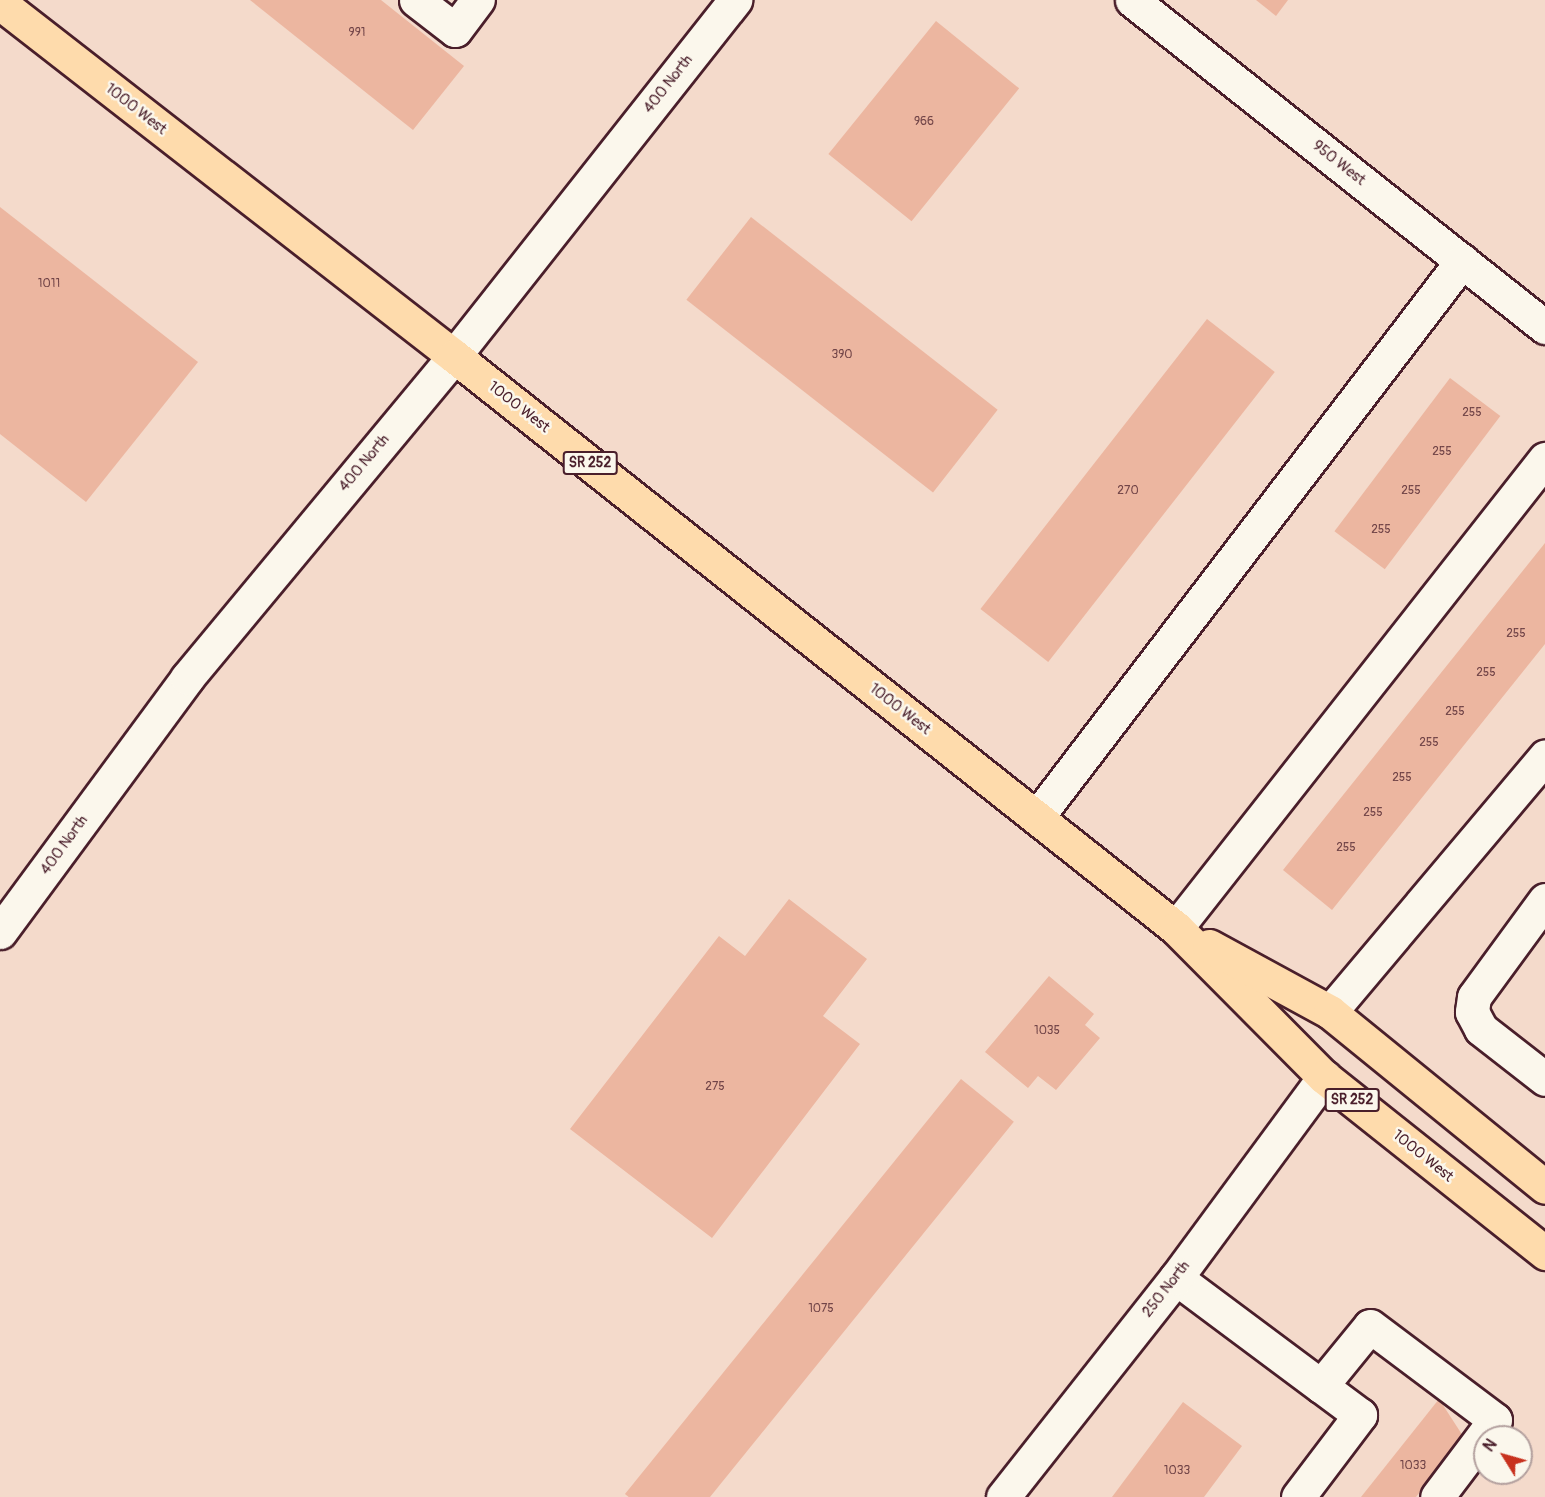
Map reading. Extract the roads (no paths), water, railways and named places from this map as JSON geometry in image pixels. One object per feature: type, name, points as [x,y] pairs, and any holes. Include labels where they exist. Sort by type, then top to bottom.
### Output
[{"type":"main road","name":"1000 West","points":[[0,3],[454,356],[1176,927],[1324,1077],[1545,1253]]},
{"type":"main road","name":"1000 West","points":[[1176,927],[1330,1012],[1545,1187]]},
{"type":"street","points":[[416,0],[455,30],[478,0]]},
{"type":"street","name":"400 North","points":[[0,932],[187,678],[454,356],[735,0]]},
{"type":"street","name":"950 West","points":[[1132,0],[1545,327]]},
{"type":"street","points":[[1037,817],[1462,261]]},
{"type":"street","points":[[1176,927],[1545,459]]},
{"type":"street","points":[[1330,1012],[1545,757]]},
{"type":"street","points":[[1545,900],[1474,997],[1472,1011],[1481,1029],[1545,1079]]},
{"type":"street","name":"250 North","points":[[1003,1497],[1176,1278],[1324,1077]]},
{"type":"street","points":[[1176,1278],[1360,1415],[1298,1497]]},
{"type":"street","points":[[1321,1386],[1370,1326],[1495,1420],[1437,1497]]}]
